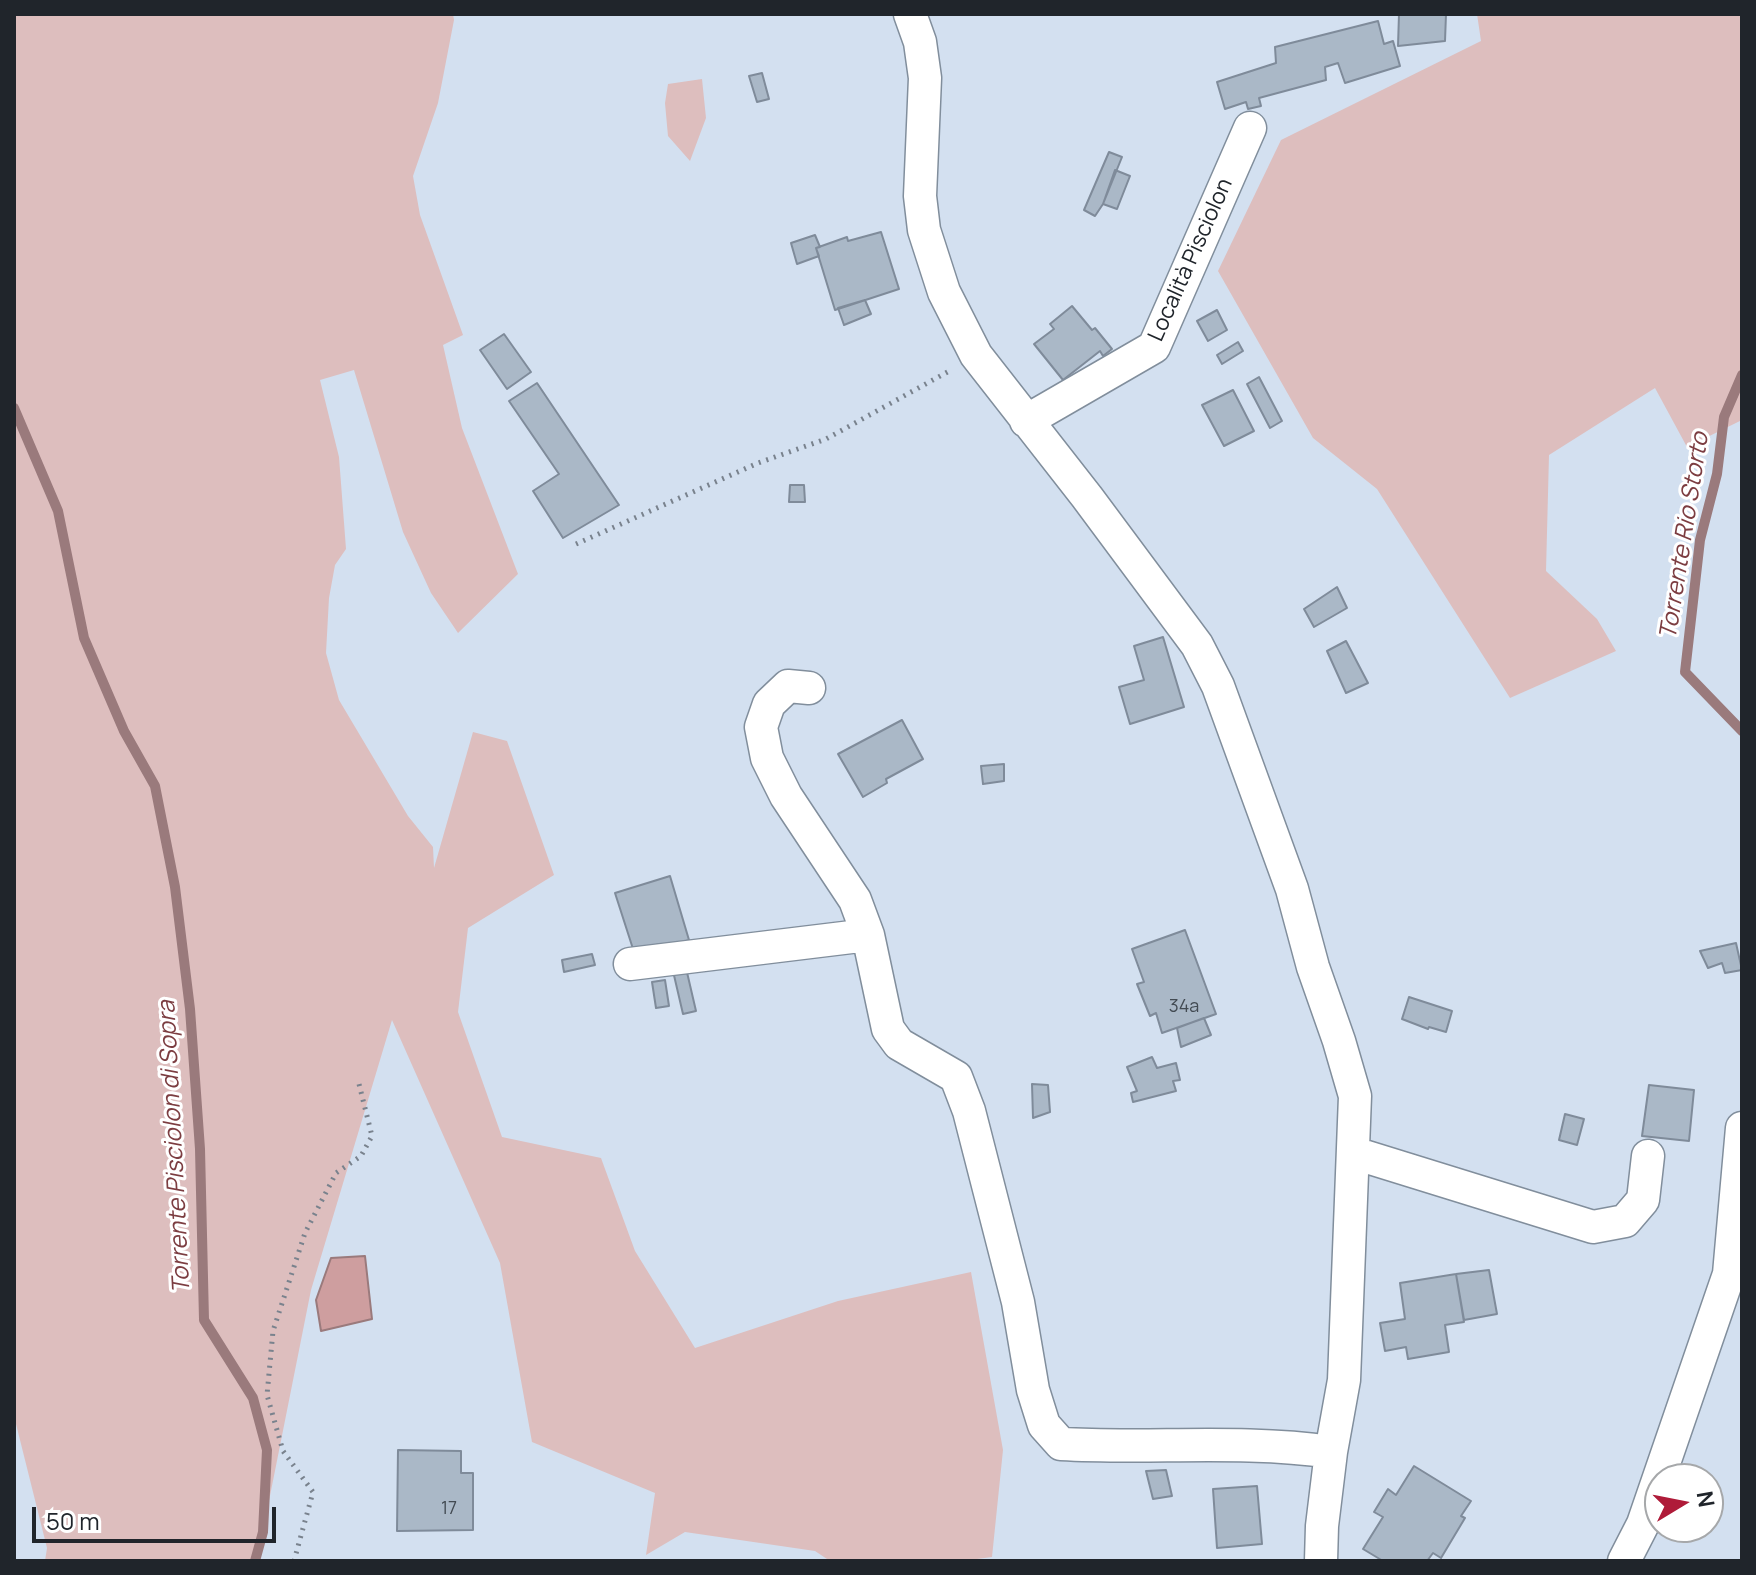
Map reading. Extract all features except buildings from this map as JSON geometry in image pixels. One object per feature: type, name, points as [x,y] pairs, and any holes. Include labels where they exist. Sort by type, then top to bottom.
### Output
[{"type":"street","points":[[910,14],[920,42],[925,78],[920,167],[924,230],[944,292],[976,355],[1197,645],[1218,686],[1292,889],[1313,967],[1355,1096],[1344,1380],[1331,1452],[1321,1561]]},
{"type":"street","name":"Località Pisciolon","points":[[1026,421],[1154,347],[1250,128]]},
{"type":"street","points":[[809,688],[788,686],[769,704],[761,727],[767,758],[786,796],[855,900],[868,935],[888,1029],[899,1044],[956,1077],[969,1111],[1018,1302],[1033,1390],[1044,1425],[1061,1444],[1120,1447],[1284,1445],[1331,1452]]},
{"type":"street","points":[[630,964],[868,935]]},
{"type":"street","points":[[1624,1561],[1643,1524],[1729,1274],[1742,1128]]},
{"type":"street","points":[[1354,1153],[1593,1227],[1625,1221],[1643,1200],[1648,1156]]},
{"type":"path","points":[[576,544],[758,463],[826,439],[976,355]]},
{"type":"path","points":[[294,1561],[313,1492],[283,1451],[267,1395],[273,1331],[305,1233],[317,1209],[336,1173],[361,1156],[372,1136],[359,1084]]},
{"type":"shaded area","points":[[14,14],[453,14],[438,103],[413,176],[420,215],[463,335],[443,345],[462,428],[518,574],[458,633],[431,593],[403,532],[354,370],[320,380],[339,457],[346,549],[335,565],[329,598],[326,653],[339,700],[408,816],[433,847],[434,868],[473,732],[507,741],[554,875],[468,928],[458,1012],[502,1137],[601,1158],[635,1251],[695,1348],[838,1301],[971,1272],[1003,1450],[992,1557],[962,1561],[830,1561],[815,1551],[685,1532],[646,1555],[655,1493],[532,1442],[500,1263],[392,1020],[311,1290],[257,1561],[45,1561],[47,1548],[14,1416]]},
{"type":"shaded area","points":[[1477,14],[1742,14],[1742,420],[1687,447],[1655,388],[1549,455],[1546,571],[1597,619],[1616,651],[1510,698],[1377,489],[1313,438],[1218,271],[1281,140],[1481,41]]},
{"type":"shaded area","points":[[702,79],[706,118],[690,161],[668,136],[665,103],[668,84]]},
{"type":"shaded area","points":[[365,1256],[372,1319],[321,1331],[316,1300],[331,1258]]},
{"type":"waterway","name":"Torrente Rio Storto","points":[[1742,375],[1724,417],[1717,474],[1700,540],[1685,672],[1742,731]]},
{"type":"waterway","name":"Torrente Pisciolon di Sopra","points":[[14,408],[58,511],[84,638],[124,731],[155,786],[175,887],[190,1009],[200,1149],[204,1320],[253,1398],[267,1450],[263,1532],[255,1561]]}]
